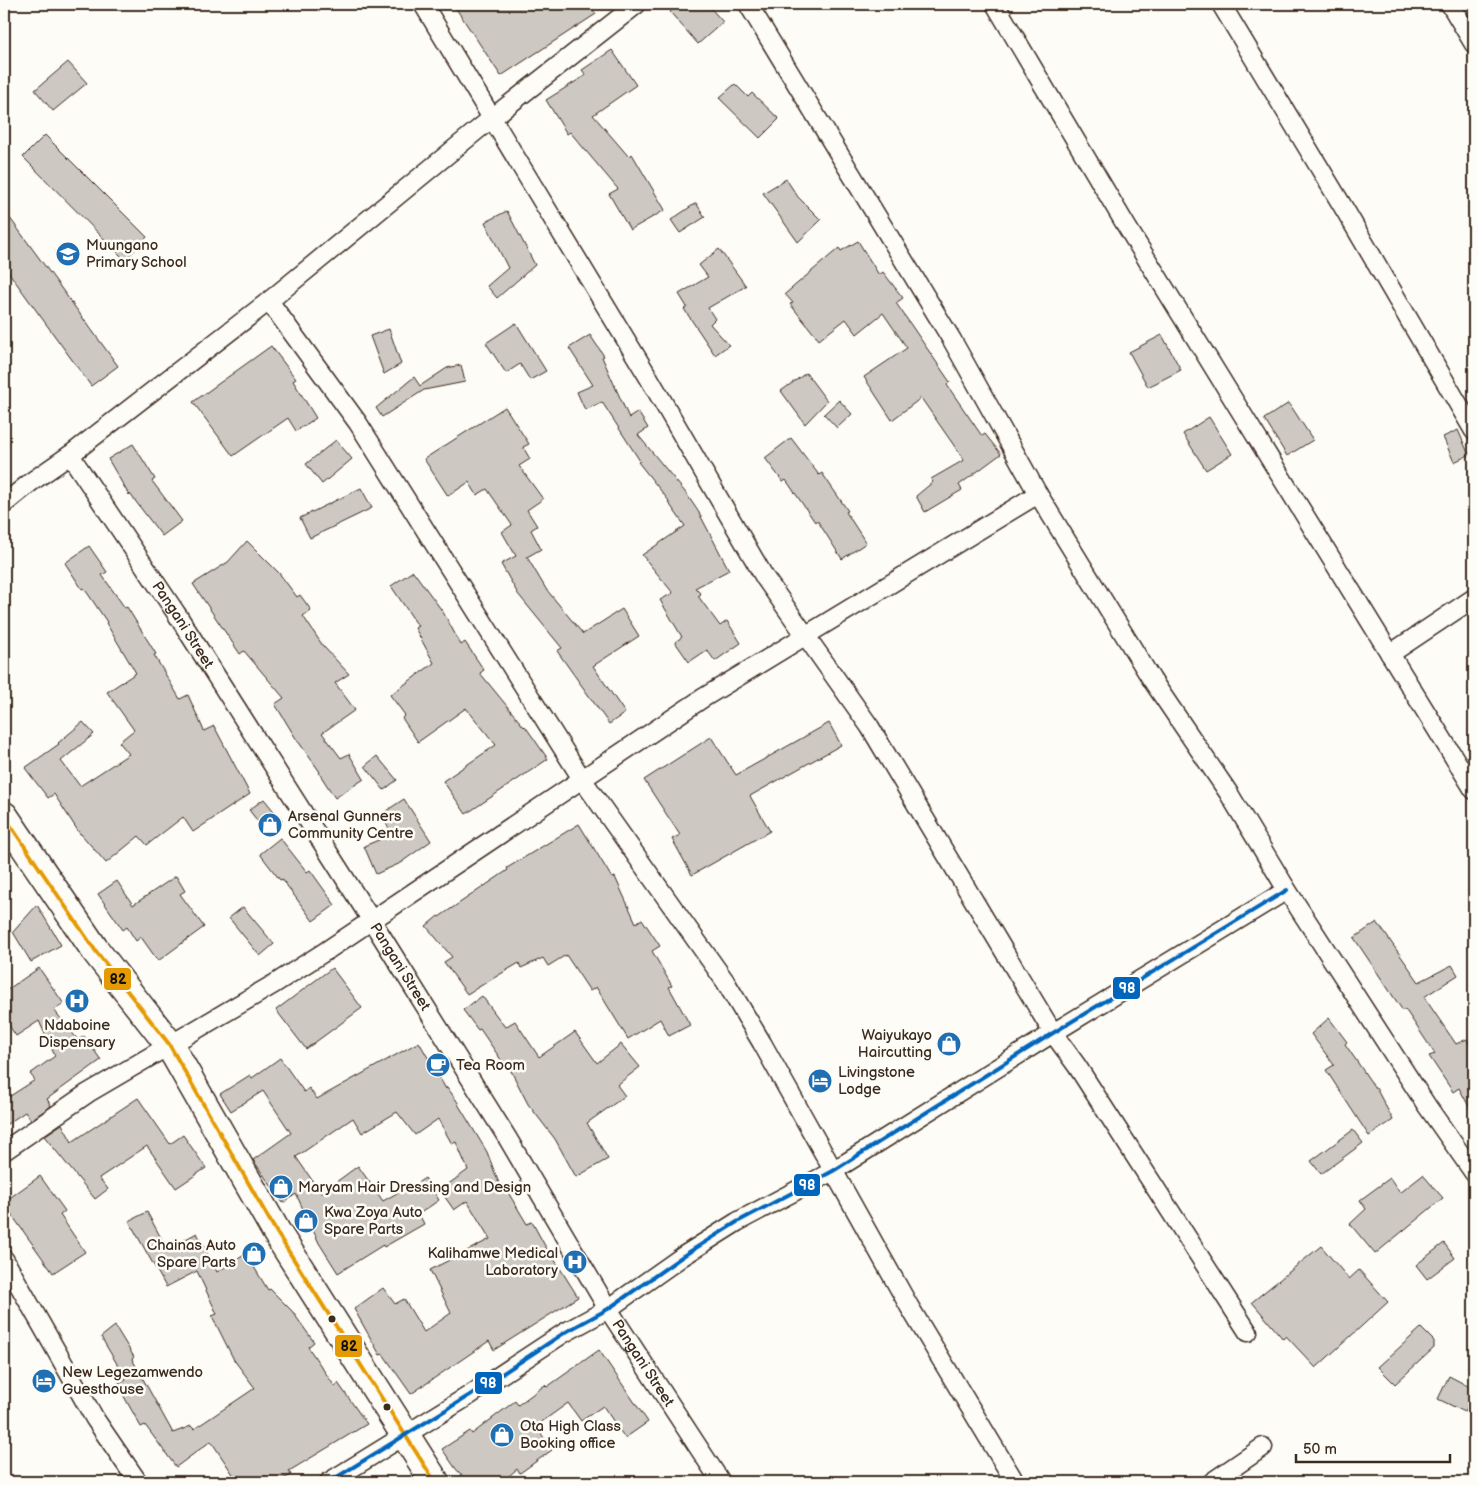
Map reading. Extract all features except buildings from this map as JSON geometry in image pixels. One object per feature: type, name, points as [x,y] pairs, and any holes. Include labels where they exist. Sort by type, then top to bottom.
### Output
[{"type":"main road","points":[[4,816],[95,950],[170,1044],[277,1232],[435,1482]]},
{"type":"street","points":[[423,4],[649,378],[765,578],[870,728],[1053,1033],[1077,1066],[1248,1332]]},
{"type":"street","points":[[4,504],[269,301],[492,118],[637,4]]},
{"type":"street","points":[[748,4],[952,340],[1038,494],[1152,680],[1228,792],[1288,890],[1427,1106],[1474,1173]]},
{"type":"street","points":[[995,4],[1102,186],[1474,790]]},
{"type":"street","points":[[1221,4],[1335,193],[1474,431]]},
{"type":"street","points":[[1450,4],[1474,44]]},
{"type":"street","points":[[269,301],[358,423],[582,779],[725,982],[762,1043],[909,1306],[1015,1482]]},
{"type":"street","name":"Pangani Street","points":[[70,455],[176,613],[372,921],[508,1140],[608,1309],[721,1482]]},
{"type":"street","points":[[4,1151],[88,1093],[274,984],[372,921],[703,698],[1038,494]]},
{"type":"street","points":[[1390,654],[1474,598]]},
{"type":"street","points":[[328,1482],[470,1395],[564,1333],[608,1309],[683,1256],[737,1222],[833,1171],[1053,1033],[1288,890]]},
{"type":"street","points":[[4,1259],[95,1419],[138,1482]]},
{"type":"street","points":[[1212,1482],[1263,1447]]},
{"type":"transit line","name":"82","points":[[4,816],[95,950],[169,1044],[277,1233],[435,1482]]},
{"type":"transit line","name":"98","points":[[329,1482],[470,1395],[564,1333],[608,1309],[683,1256],[737,1222],[833,1171],[1053,1033],[1287,890]]},
{"type":"place","name":"Muungano Primary School","points":[[68,254]]},
{"type":"place","name":"Arsenal Gunners Community Centre","points":[[270,825]]},
{"type":"place","name":"Ndaboine Dispensary","points":[[77,1001]]},
{"type":"place","name":"Waiyukayo Haircutting","points":[[949,1044]]},
{"type":"place","name":"Tea Room","points":[[438,1065]]},
{"type":"place","name":"Livingstone Lodge","points":[[820,1081]]},
{"type":"place","name":"Maryam Hair Dressing and Design","points":[[281,1187]]},
{"type":"place","name":"Kwa Zoya Auto Spare Parts","points":[[306,1221]]},
{"type":"place","name":"Chainas Auto Spare Parts","points":[[254,1254]]},
{"type":"place","name":"Kalihamwe Medical Laboratory","points":[[575,1262]]},
{"type":"place","name":"New Legezamwendo Guesthouse","points":[[44,1381]]},
{"type":"place","name":"Ota High Class Booking office","points":[[502,1435]]}]
